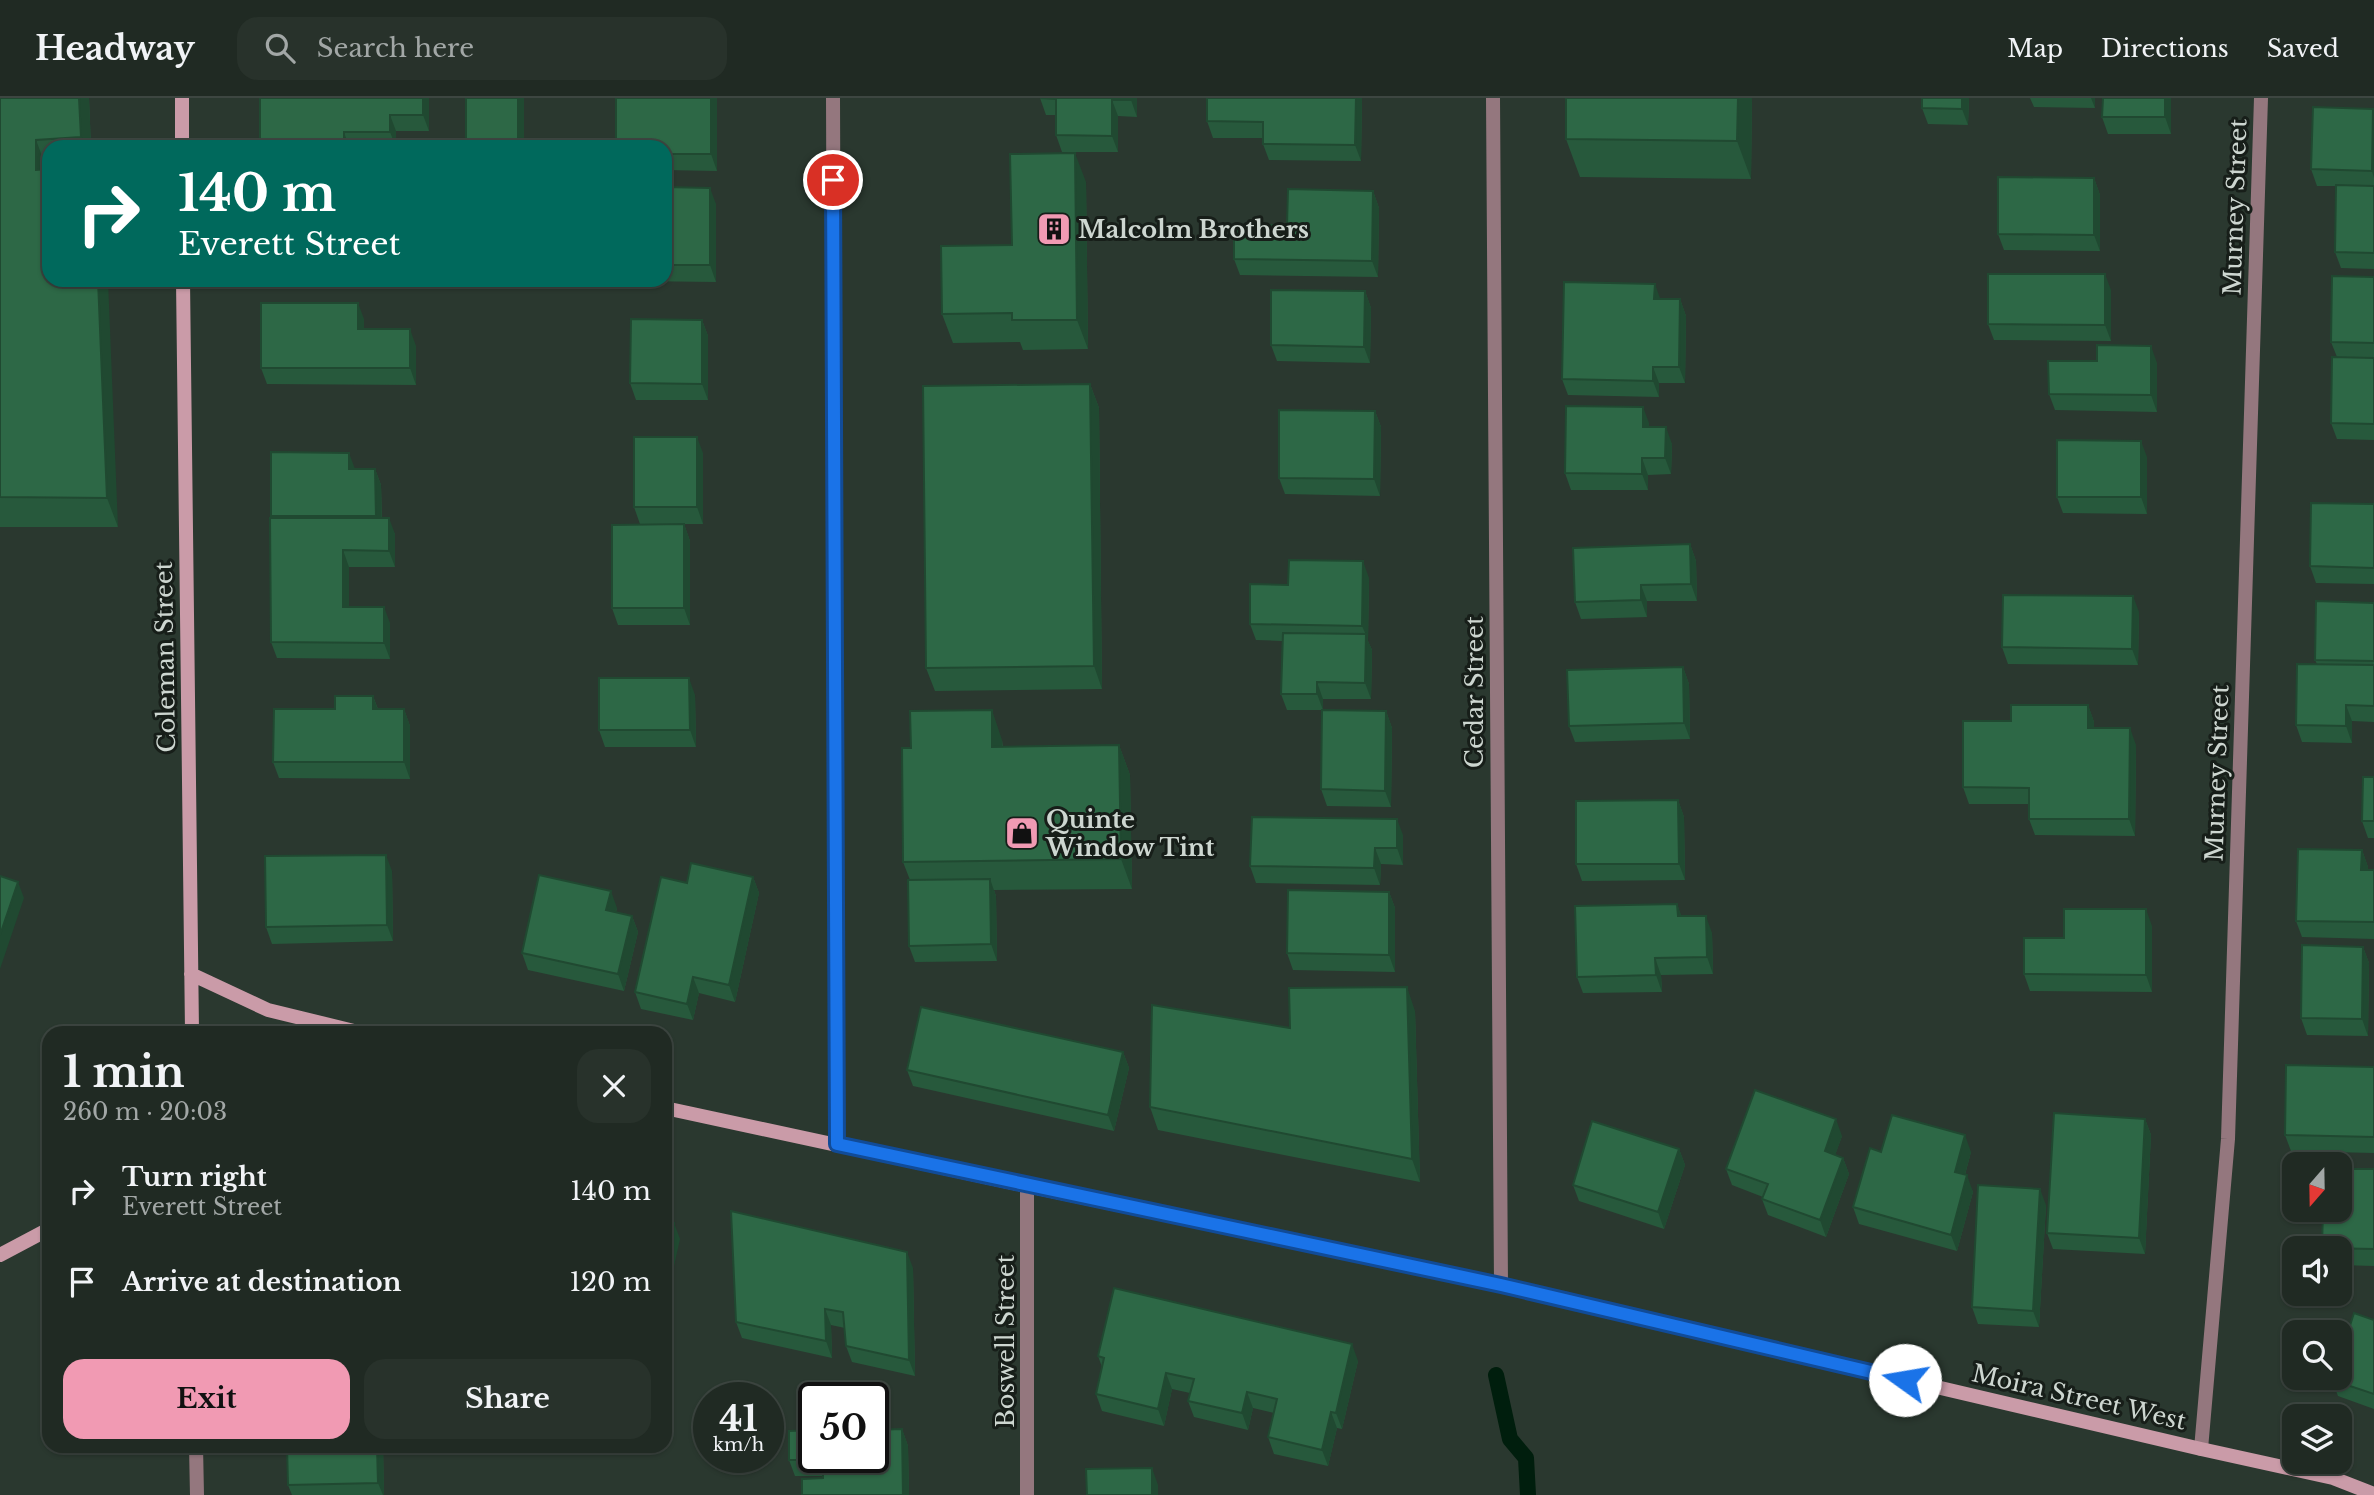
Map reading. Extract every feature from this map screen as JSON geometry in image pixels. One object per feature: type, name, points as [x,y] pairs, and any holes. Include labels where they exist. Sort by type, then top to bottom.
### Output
[{"type":"main road","points":[[181,98],[182,140]]},
{"type":"main road","name":"Coleman Street","points":[[183,287],[191,1026]]},
{"type":"main road","points":[[191,974],[268,1010],[333,1026]]},
{"type":"main road","name":"Moira Street West","points":[[672,1109],[1501,1285],[2333,1478],[2374,1494]]},
{"type":"main road","points":[[0,1255],[42,1233]]},
{"type":"street","points":[[833,98],[837,1144]]},
{"type":"street","name":"Cedar Street","points":[[1493,98],[1501,1285]]},
{"type":"street","name":"Murney Street","points":[[2201,1449],[2228,1139],[2261,98]]},
{"type":"street","name":"Boswell Street","points":[[1027,1186],[1027,1495]]},
{"type":"street","points":[[196,1453],[197,1495]]},
{"type":"building","points":[[0,98],[79,98],[81,137],[36,140],[36,170],[42,170],[42,287],[98,287],[107,498],[0,497]]},
{"type":"building","points":[[260,98],[423,98],[423,115],[390,115],[390,132],[344,132],[344,140],[260,140]]},
{"type":"building","points":[[466,98],[518,98],[518,140],[466,140]]},
{"type":"building","points":[[616,98],[711,98],[711,154],[672,154],[672,140],[616,140]]},
{"type":"building","points":[[1040,98],[1131,100],[1112,100],[1112,136],[1056,135],[1056,99]]},
{"type":"building","points":[[1207,98],[1356,98],[1355,145],[1263,144],[1263,122],[1207,121]]},
{"type":"building","points":[[1566,98],[1738,98],[1737,141],[1566,139]]},
{"type":"building","points":[[1922,98],[1962,98],[1962,109],[1922,108]]},
{"type":"building","points":[[2103,98],[2165,98],[2165,117],[2102,117]]},
{"type":"building","points":[[2313,107],[2373,109],[2372,171],[2311,169]]},
{"type":"building","name":"Malcolm Brothers","points":[[1075,153],[1077,320],[1012,320],[1012,313],[942,314],[941,246],[1012,245],[1010,154]]},
{"type":"building","points":[[1998,177],[2094,178],[2094,235],[1998,234]]},
{"type":"building","points":[[2336,185],[2374,186],[2374,253],[2335,252]]},
{"type":"building","points":[[672,187],[710,188],[710,265],[672,265]]},
{"type":"building","points":[[1288,189],[1373,191],[1372,261],[1234,259],[1234,225],[1287,225]]},
{"type":"building","points":[[1988,274],[2105,274],[2105,325],[1988,324]]},
{"type":"building","points":[[2332,276],[2374,277],[2374,343],[2331,342]]},
{"type":"building","points":[[1564,282],[1655,284],[1654,299],[1680,299],[1679,367],[1653,367],[1653,381],[1562,379]]},
{"type":"building","points":[[1271,290],[1365,291],[1364,347],[1271,345]]},
{"type":"building","points":[[261,303],[358,303],[358,329],[410,329],[410,368],[261,368]]},
{"type":"building","points":[[631,319],[702,320],[702,384],[630,383]]},
{"type":"building","points":[[2097,345],[2151,346],[2151,395],[2049,394],[2048,361],[2097,361]]},
{"type":"building","points":[[2332,357],[2374,358],[2374,424],[2331,423]]},
{"type":"building","points":[[1090,384],[1094,666],[926,668],[923,386]]},
{"type":"building","points":[[1566,406],[1643,407],[1643,427],[1666,427],[1665,458],[1642,458],[1642,474],[1565,473]]},
{"type":"building","points":[[1279,410],[1375,411],[1374,479],[1279,478]]},
{"type":"building","points":[[634,437],[697,437],[697,507],[634,507]]},
{"type":"building","points":[[2057,440],[2141,441],[2141,497],[2057,497]]},
{"type":"building","points":[[271,452],[349,453],[349,469],[375,469],[376,516],[271,516]]},
{"type":"building","points":[[2311,503],[2374,504],[2374,568],[2310,566]]},
{"type":"building","points":[[270,518],[389,518],[389,551],[343,550],[343,607],[384,607],[384,643],[271,642]]},
{"type":"building","points":[[684,524],[684,608],[612,608],[612,525]]},
{"type":"building","points":[[1690,544],[1691,584],[1641,585],[1641,600],[1575,602],[1573,548]]},
{"type":"building","points":[[1289,560],[1363,561],[1362,626],[1250,624],[1250,584],[1288,585]]},
{"type":"building","points":[[2003,595],[2133,596],[2132,649],[2002,647]]},
{"type":"building","points":[[2316,601],[2374,603],[2374,661],[2315,660]]},
{"type":"building","points":[[1283,633],[1366,634],[1365,683],[1317,682],[1317,694],[1281,694]]},
{"type":"building","points":[[2297,664],[2374,665],[2374,706],[2346,705],[2346,726],[2296,725]]},
{"type":"building","points":[[1683,667],[1684,723],[1569,726],[1567,670]]},
{"type":"building","points":[[599,678],[689,678],[690,730],[599,730]]},
{"type":"building","points":[[335,696],[373,696],[373,709],[404,709],[404,762],[273,762],[274,709],[335,709]]},
{"type":"building","points":[[2011,705],[2088,705],[2088,728],[2130,728],[2129,819],[2029,819],[2029,788],[1963,787],[1963,721],[2011,721]]},
{"type":"building","name":"Quinte Window Tint","points":[[992,710],[992,747],[1119,745],[1121,859],[903,862],[902,748],[911,748],[910,711]]},
{"type":"building","points":[[1322,710],[1386,711],[1385,791],[1321,789]]},
{"type":"building","points":[[2363,777],[2374,777],[2374,821],[2362,821]]},
{"type":"building","points":[[1678,800],[1679,864],[1576,864],[1576,801]]},
{"type":"building","points":[[1252,817],[1397,819],[1397,848],[1375,848],[1374,868],[1250,866]]},
{"type":"building","points":[[2298,849],[2362,850],[2361,870],[2374,870],[2374,922],[2296,921]]},
{"type":"building","points":[[386,855],[387,925],[266,927],[265,856]]},
{"type":"building","points":[[691,863],[753,877],[729,985],[693,977],[687,1004],[635,992],[661,877],[687,883]]},
{"type":"building","points":[[539,875],[611,891],[606,910],[632,916],[618,974],[522,953]]},
{"type":"building","points":[[0,876],[18,882],[0,935]]},
{"type":"building","points":[[990,879],[991,944],[909,946],[908,880]]},
{"type":"building","points":[[1288,890],[1389,892],[1389,955],[1287,953]]},
{"type":"building","points":[[1677,904],[1678,916],[1706,916],[1707,957],[1655,958],[1656,975],[1577,977],[1575,906]]},
{"type":"building","points":[[2064,909],[2146,909],[2146,975],[2024,974],[2024,938],[2064,938]]},
{"type":"building","points":[[2302,945],[2363,947],[2362,1019],[2301,1018]]},
{"type":"building","points":[[1407,987],[1412,1159],[1150,1107],[1152,1005],[1290,1028],[1289,988]]},
{"type":"building","points":[[921,1007],[1123,1052],[1108,1115],[907,1070]]},
{"type":"building","points":[[2286,1065],[2374,1067],[2374,1137],[2285,1135]]},
{"type":"building","points":[[1755,1090],[1836,1119],[1825,1151],[1843,1158],[1820,1220],[1762,1199],[1768,1184],[1726,1169]]},
{"type":"building","points":[[2054,1113],[2145,1119],[2139,1238],[2047,1233]]},
{"type":"building","points":[[1892,1115],[1965,1135],[1955,1172],[1967,1175],[1951,1235],[1853,1207],[1870,1148],[1881,1152]]},
{"type":"building","points":[[1592,1121],[1679,1149],[1658,1212],[1573,1185]]},
{"type":"building","points":[[2352,1169],[2374,1169],[2374,1249],[2352,1249],[2352,1236],[2322,1236],[2323,1222],[2352,1222]]},
{"type":"building","points":[[1978,1185],[2040,1189],[2033,1311],[1972,1307]]},
{"type":"building","points":[[731,1211],[907,1252],[909,1360],[846,1346],[843,1312],[825,1309],[826,1341],[736,1322]]},
{"type":"building","points":[[1114,1288],[1352,1344],[1336,1413],[1331,1412],[1322,1450],[1268,1437],[1277,1399],[1247,1392],[1242,1413],[1188,1401],[1194,1379],[1166,1373],[1158,1409],[1096,1394],[1104,1358],[1098,1356]]},
{"type":"building","points":[[2354,1313],[2374,1320],[2374,1394],[2352,1387]]},
{"type":"building","points":[[889,1429],[902,1429],[903,1495],[802,1495],[802,1479],[823,1478],[823,1473],[889,1473]]},
{"type":"building","points":[[789,1431],[798,1431],[798,1460],[789,1460]]},
{"type":"building","points":[[287,1453],[377,1453],[378,1483],[288,1485]]},
{"type":"building","points":[[1152,1468],[1152,1495],[1087,1495],[1086,1469]]},
{"type":"waterway","points":[[1496,1375],[1510,1439],[1526,1458],[1528,1495]]},
{"type":"place","name":"Malcolm Brothers","points":[[1054,229]]},
{"type":"place","name":"Quinte Window Tint","points":[[1022,833]]},
{"type":"route","points":[[833,180],[837,1144],[1501,1285],[1905,1380]]}]
